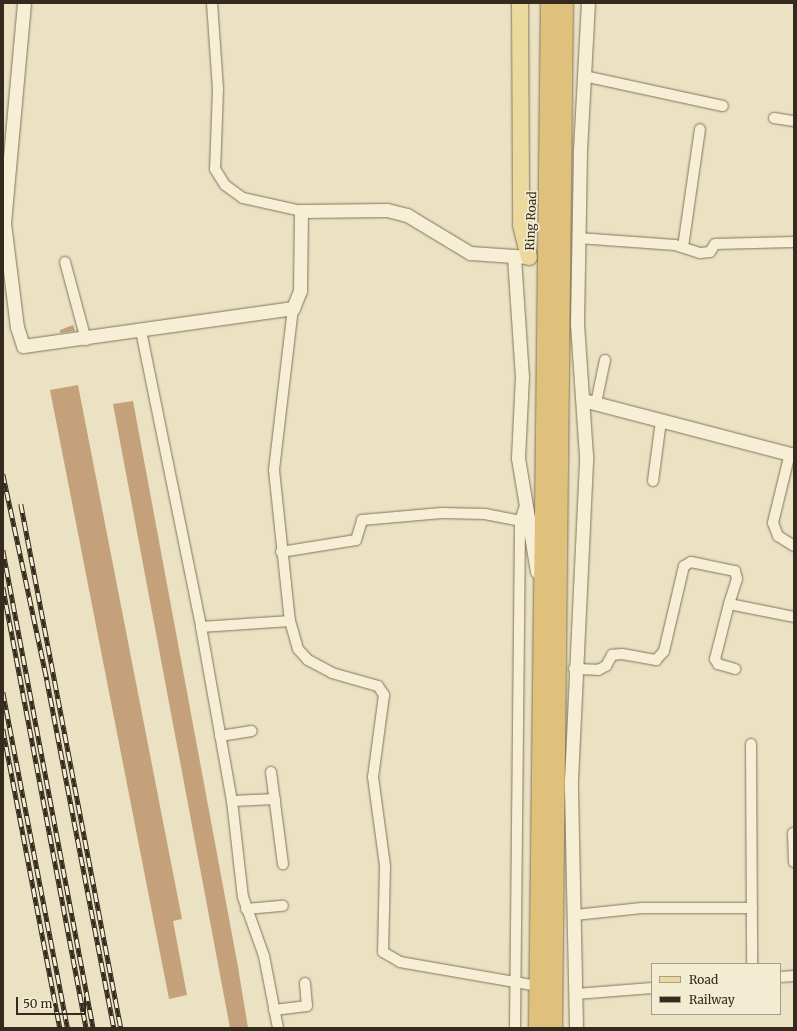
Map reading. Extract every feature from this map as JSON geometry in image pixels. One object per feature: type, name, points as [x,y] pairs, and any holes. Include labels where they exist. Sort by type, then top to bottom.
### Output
[{"type":"highway","points":[[537,1028],[540,584],[548,261],[549,3]]},
{"type":"highway","points":[[553,1028],[564,3]]},
{"type":"main road","name":"Ring Road","points":[[520,3],[522,257]]},
{"type":"main road","name":"Ring Road","points":[[522,257],[530,3]]},
{"type":"main road","points":[[522,257],[548,261]]},
{"type":"street","points":[[24,3],[4,223],[17,327],[23,346],[86,340],[293,308]]},
{"type":"street","points":[[212,3],[218,89],[215,169],[226,185],[243,198],[301,211],[387,210],[407,215],[470,253],[522,257],[522,376],[518,458],[525,506],[540,584]]},
{"type":"street","points":[[576,1028],[575,915],[571,780],[574,669],[590,401],[577,331],[578,238],[588,3]]},
{"type":"street","points":[[584,76],[723,106]]},
{"type":"street","points":[[774,118],[794,121]]},
{"type":"street","points":[[683,248],[700,129]]},
{"type":"street","points":[[301,211],[300,291],[293,308],[276,436],[274,470],[281,552],[290,621],[298,648],[308,660],[332,673],[378,686],[384,694],[373,777],[385,866],[383,952],[400,962],[537,986]]},
{"type":"street","points":[[578,238],[683,248],[705,252],[710,252],[715,244],[794,242]]},
{"type":"street","points":[[65,262],[86,340]]},
{"type":"street","points":[[141,331],[201,627],[232,801],[246,909],[260,942],[278,1028]]},
{"type":"street","points":[[590,401],[605,360]]},
{"type":"street","points":[[590,401],[792,454],[773,523],[778,536],[794,546]]},
{"type":"street","points":[[653,481],[661,420]]},
{"type":"street","points":[[516,1028],[520,521],[525,506]]},
{"type":"street","points":[[281,552],[356,540],[362,520],[442,513],[520,521]]},
{"type":"street","points":[[574,669],[598,670],[606,666],[612,655],[622,654],[656,660],[664,651],[684,566],[691,562],[734,571],[737,579],[729,604],[716,659],[718,664],[735,669]]},
{"type":"street","points":[[729,604],[794,615]]},
{"type":"street","points":[[201,627],[290,621]]},
{"type":"street","points":[[220,736],[252,731]]},
{"type":"street","points":[[751,744],[752,963]]},
{"type":"street","points":[[271,772],[276,798],[283,864]]},
{"type":"street","points":[[232,801],[276,798]]},
{"type":"street","points":[[794,833],[794,862]]},
{"type":"street","points":[[246,909],[283,906]]},
{"type":"street","points":[[575,915],[642,908],[752,908]]},
{"type":"street","points":[[781,977],[794,976]]},
{"type":"street","points":[[274,1010],[307,1006],[305,983]]},
{"type":"street","points":[[576,994],[651,988]]},
{"type":"building","points":[[73,325],[75,331],[60,333],[60,330]]},
{"type":"building","points":[[78,385],[182,919],[173,921],[187,995],[169,999],[50,390]]},
{"type":"building","points":[[133,401],[248,1028],[230,1028],[113,404]]},
{"type":"railway","points":[[3,474],[47,680],[114,1028]]},
{"type":"railway","points":[[21,504],[121,1028]]},
{"type":"railway","points":[[3,550],[93,1028]]},
{"type":"railway","points":[[3,587],[86,1028]]},
{"type":"railway","points":[[3,692],[68,1028]]},
{"type":"railway","points":[[3,729],[60,1028]]}]
